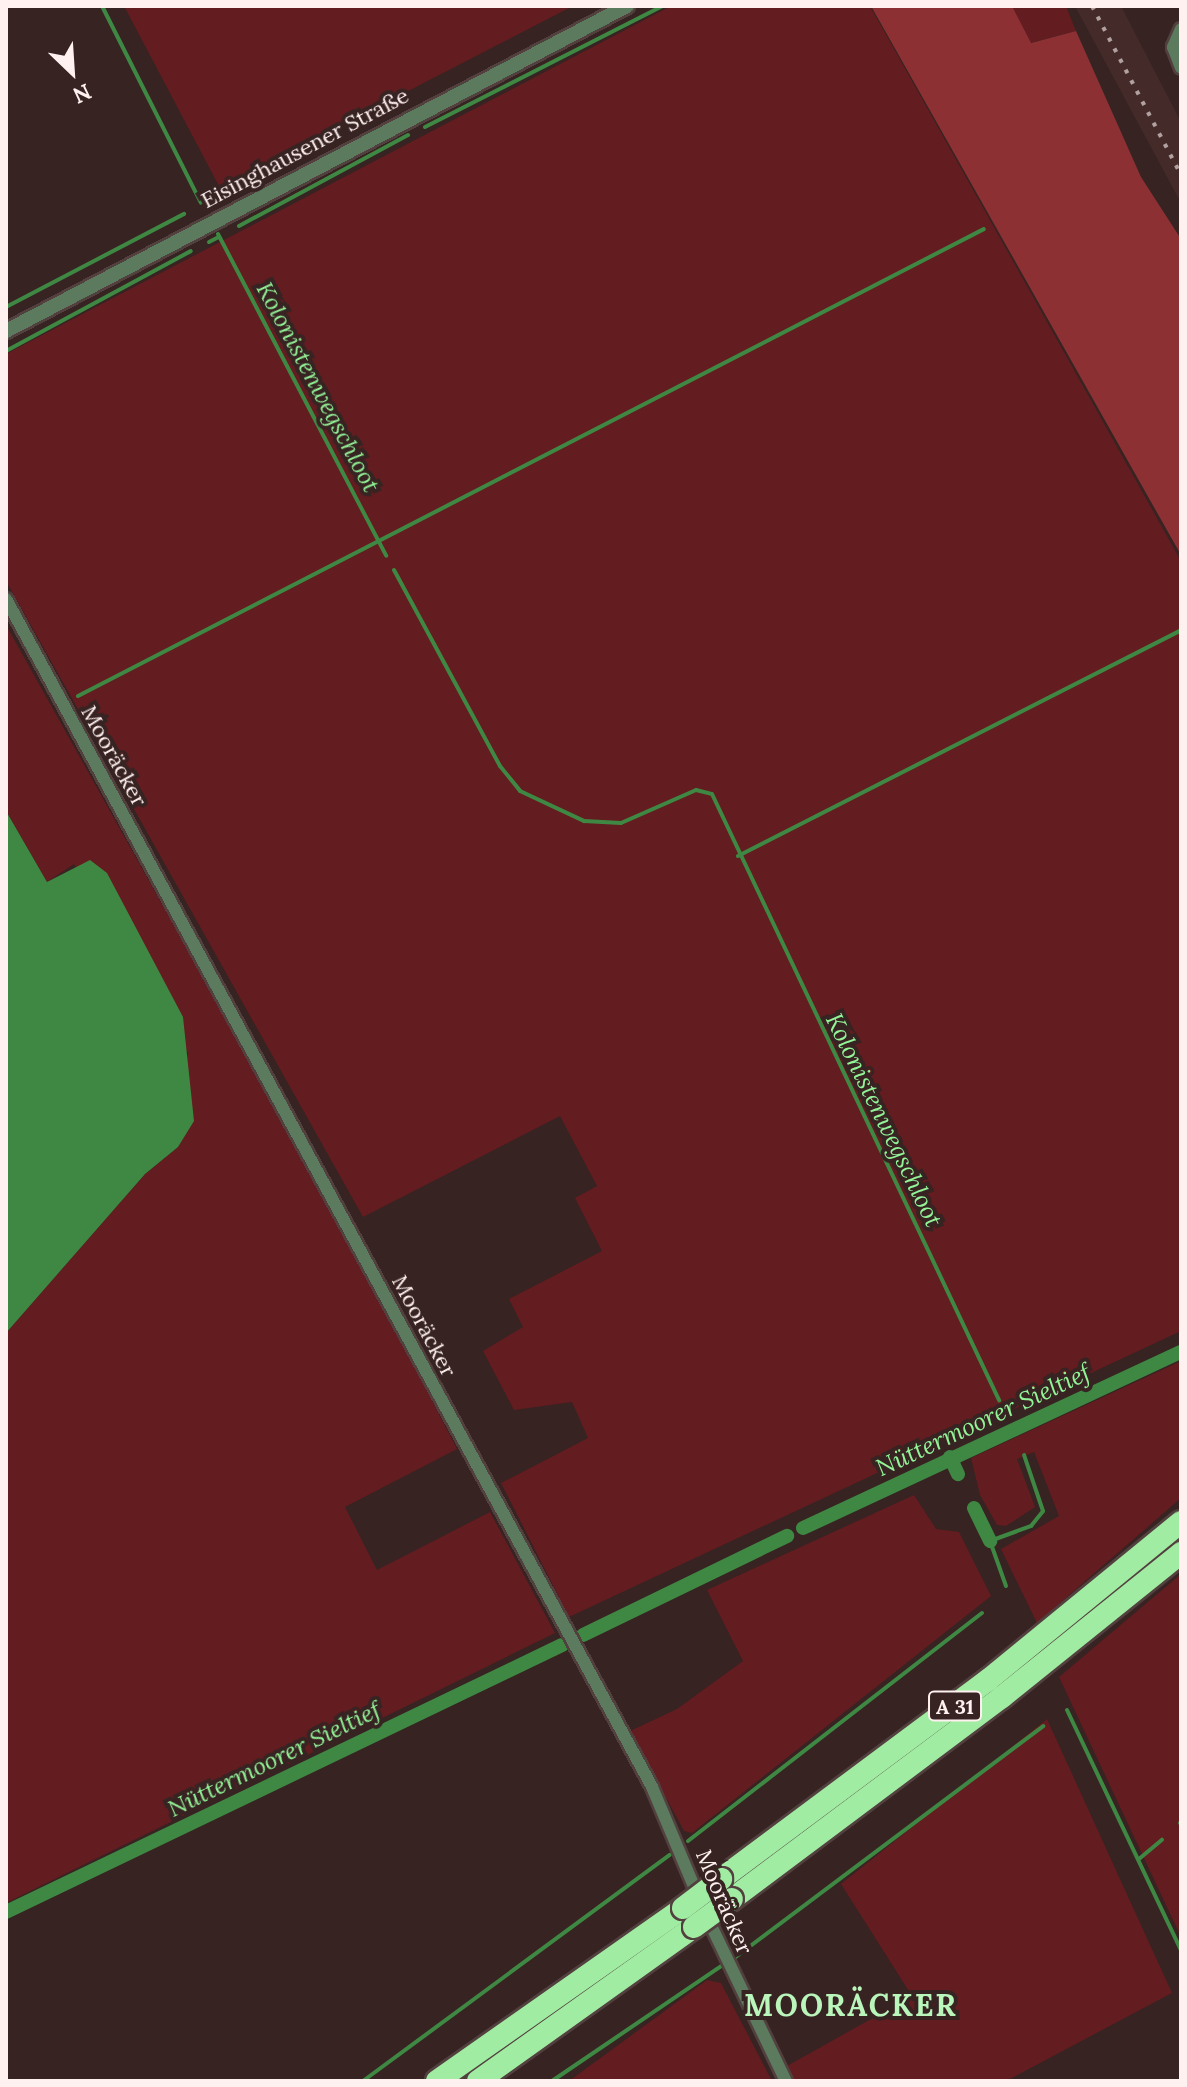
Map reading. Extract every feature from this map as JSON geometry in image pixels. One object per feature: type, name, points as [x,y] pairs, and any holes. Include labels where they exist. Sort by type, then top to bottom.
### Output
[{"type":"highway","name":"A 31","points":[[726,1889],[1181,1522]]},
{"type":"highway","name":"A 31","points":[[478,2081],[726,1889],[1002,1697],[1181,1553]]},
{"type":"highway","name":"A 31","points":[[437,2081],[688,1917]]},
{"type":"street","name":"Eisinghausener Straße","points":[[6,331],[627,6]]},
{"type":"street","points":[[1181,29],[1173,47],[1181,68]]},
{"type":"street","name":"Mooräcker","points":[[6,599],[652,1787],[786,2081]]},
{"type":"shaded area","points":[[124,6],[573,6],[220,188]]},
{"type":"shaded area","points":[[671,6],[870,6],[1181,561],[1181,1331],[569,1617],[501,1483],[588,1438],[572,1402],[514,1410],[483,1351],[523,1327],[509,1299],[602,1251],[575,1198],[597,1186],[560,1116],[363,1217],[6,581],[6,354]]},
{"type":"shaded area","points":[[871,6],[1012,6],[1031,43],[1076,31],[1141,177],[1181,239],[1181,555]]},
{"type":"shaded area","points":[[1012,6],[1066,6],[1076,31],[1030,43]]},
{"type":"shaded area","points":[[1075,6],[1121,6],[1181,122],[1181,203]]},
{"type":"shaded area","points":[[6,625],[343,1228],[457,1449],[345,1507],[377,1570],[490,1512],[555,1633],[6,1903],[6,1333],[145,1174],[178,1147],[194,1120],[184,1074],[188,1053],[74,864],[47,882],[6,811]]},
{"type":"shaded area","points":[[6,811],[47,882],[90,860],[107,873],[183,1017],[194,1121],[178,1147],[145,1174],[6,1333]]},
{"type":"shaded area","points":[[1181,1361],[1181,1498],[1037,1623],[1001,1549],[1059,1516],[1034,1452],[1017,1459],[1035,1507],[1006,1526],[997,1525],[980,1495],[971,1458]]},
{"type":"shaded area","points":[[914,1495],[936,1529],[959,1532],[991,1596],[692,1833],[684,1831],[630,1731],[677,1709],[743,1661],[707,1590]]},
{"type":"shaded area","points":[[1181,1574],[1181,1937],[1059,1677]]},
{"type":"shaded area","points":[[1047,1719],[1172,1993],[1006,2081],[795,2081],[787,2066],[912,1996],[841,1884]]},
{"type":"shaded area","points":[[707,1980],[721,1983],[772,2081],[569,2081]]},
{"type":"waterway","name":"Kolonistenwegschloot","points":[[102,6],[201,203]]},
{"type":"waterway","points":[[425,127],[662,6]]},
{"type":"waterway","points":[[239,226],[408,135]]},
{"type":"waterway","points":[[6,307],[184,214]]},
{"type":"waterway","points":[[78,696],[984,229]]},
{"type":"waterway","name":"Kolonistenwegschloot","points":[[218,234],[386,556]]},
{"type":"waterway","points":[[209,242],[219,237]]},
{"type":"waterway","points":[[6,351],[191,251]]},
{"type":"waterway","name":"Kolonistenwegschloot","points":[[394,570],[500,766],[520,791],[584,821],[621,823],[696,790],[712,794],[999,1400]]},
{"type":"waterway","name":"Kolonistenwegschloot","points":[[738,856],[1181,630]]},
{"type":"waterway","name":"Nüttermoorer Sieltief","points":[[803,1528],[1181,1352]]},
{"type":"waterway","name":"Kolonistenwegschloot","points":[[1006,1586],[990,1541],[1031,1526],[1043,1511],[1024,1455]]},
{"type":"waterway","points":[[950,1457],[958,1474]]},
{"type":"waterway","points":[[974,1508],[990,1541]]},
{"type":"waterway","name":"Nüttermoorer Sieltief","points":[[583,1635],[787,1536]]},
{"type":"waterway","points":[[688,1841],[982,1613]]},
{"type":"waterway","name":"Nüttermoorer Sieltief","points":[[6,1912],[562,1645]]},
{"type":"waterway","points":[[1067,1710],[1181,1950]]},
{"type":"waterway","points":[[733,1959],[1043,1726]]},
{"type":"waterway","points":[[1139,1859],[1162,1840]]},
{"type":"waterway","points":[[363,2081],[670,1855]]},
{"type":"waterway","points":[[552,2081],[721,1966]]},
{"type":"railway","points":[[1092,6],[1181,175]]},
{"type":"district","name":"MOORÄCKER","points":[[851,2005]]}]
